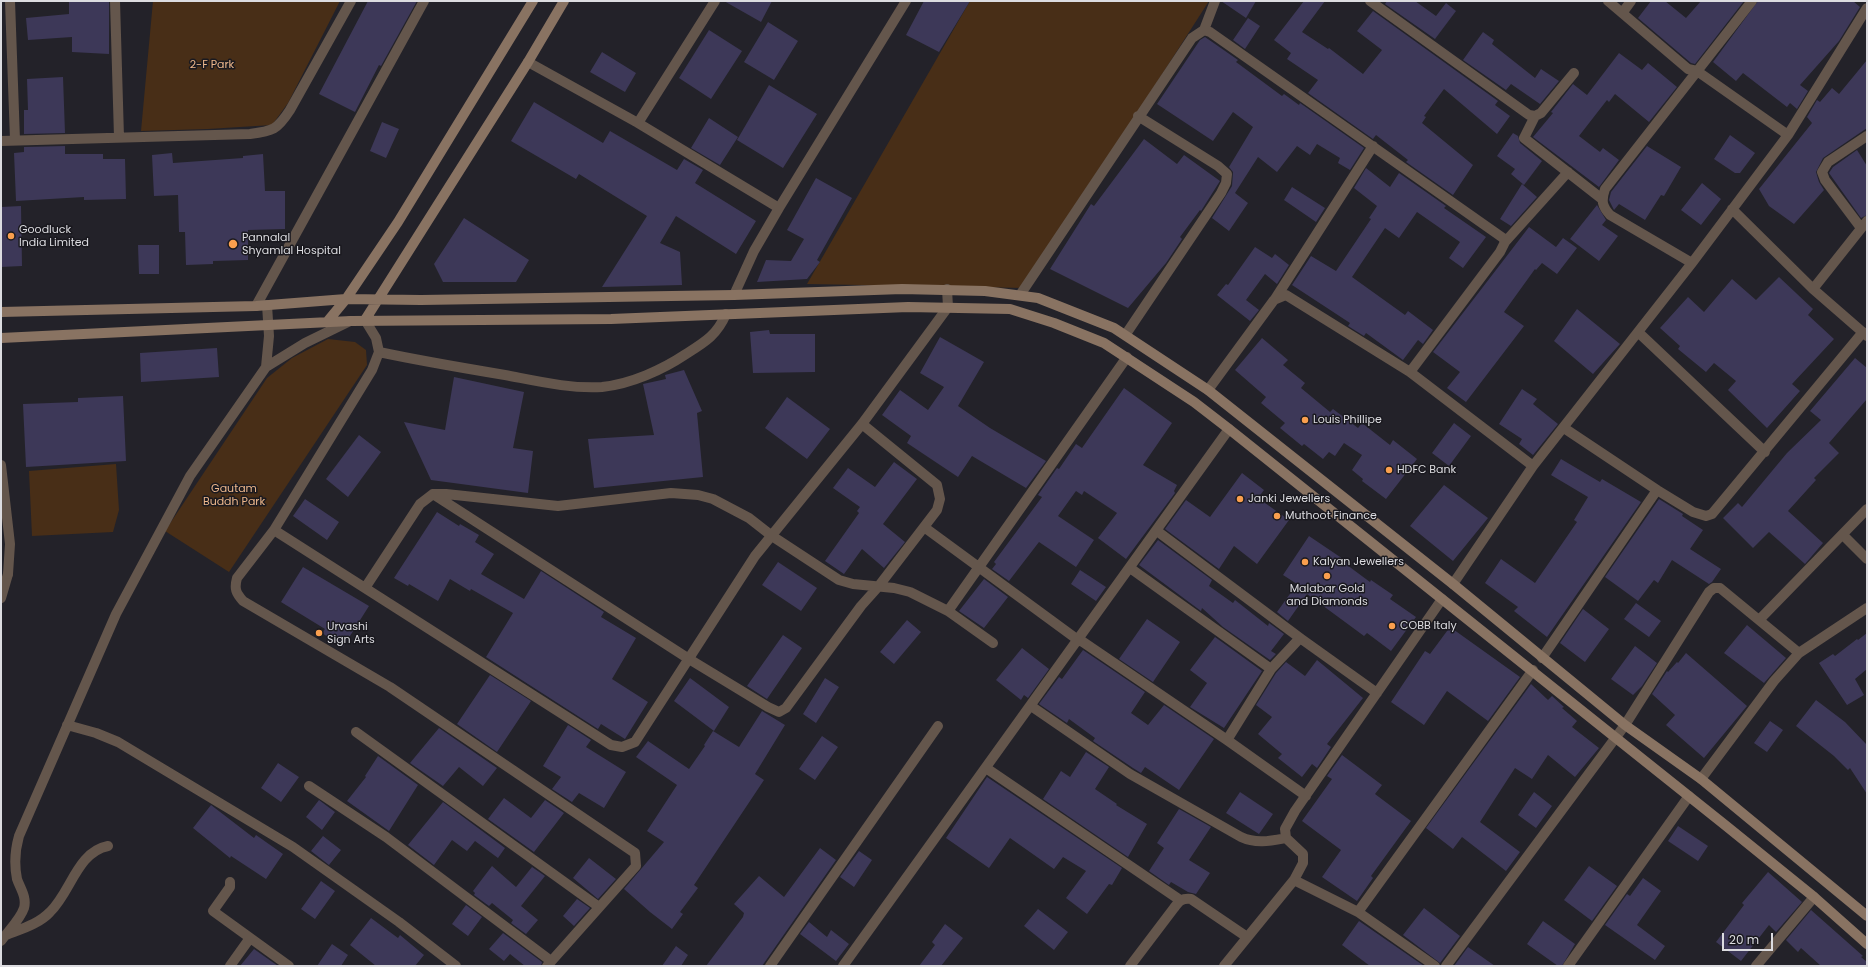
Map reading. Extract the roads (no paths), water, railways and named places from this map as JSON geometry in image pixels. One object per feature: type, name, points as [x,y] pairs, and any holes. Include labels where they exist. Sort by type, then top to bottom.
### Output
[{"type":"street","points":[[10,1],[16,140]]},
{"type":"street","points":[[116,1],[119,137]]},
{"type":"street","points":[[1,141],[250,134],[272,131],[280,125],[290,110],[351,1]]},
{"type":"street","points":[[256,306],[424,1]]},
{"type":"street","points":[[326,322],[346,299],[398,222],[533,1]]},
{"type":"street","points":[[365,320],[528,62],[564,1]]},
{"type":"street","points":[[638,123],[715,1]]},
{"type":"street","points":[[734,295],[754,251],[778,208],[906,1]]},
{"type":"street","points":[[1020,295],[1138,116],[1192,38],[1204,30],[1215,1]]},
{"type":"street","points":[[1370,1],[1524,112],[1535,116]]},
{"type":"street","points":[[1608,1],[1623,12],[1688,69],[1697,71],[1788,135]]},
{"type":"street","points":[[1623,12],[1631,1]]},
{"type":"street","points":[[1692,263],[1610,215],[1603,207],[1602,199],[1605,189],[1752,1]]},
{"type":"street","points":[[1453,584],[1532,466],[1564,428],[1692,263],[1788,135],[1867,8]]},
{"type":"street","points":[[1204,30],[1210,32],[1374,146],[1499,235],[1505,242]]},
{"type":"street","points":[[528,62],[638,123],[778,208]]},
{"type":"street","points":[[1574,72],[1541,113],[1535,116],[1524,138],[1602,199]]},
{"type":"street","points":[[1126,334],[1221,193],[1226,183],[1227,174],[1218,166],[1138,116]]},
{"type":"street","points":[[1814,288],[1864,224],[1825,180],[1822,172],[1832,160],[1867,136]]},
{"type":"street","points":[[1208,390],[1274,300],[1374,146]]},
{"type":"street","points":[[1410,372],[1500,252],[1505,242],[1568,172]]},
{"type":"street","points":[[1564,428],[1656,490],[1698,514],[1706,516],[1712,514],[1865,334],[1814,288],[1732,209]]},
{"type":"street","points":[[1,312],[256,306],[379,298],[421,300],[734,295],[902,289],[947,289],[1020,295],[1038,298],[1095,319],[1126,334],[1208,390],[1453,584],[1625,725],[1701,779],[1867,916]]},
{"type":"street","points":[[274,530],[611,745],[622,747],[635,742],[755,556],[862,424],[948,307],[947,289]]},
{"type":"street","points":[[1274,300],[1286,295],[1294,298],[1410,372],[1532,466]]},
{"type":"street","points":[[266,367],[269,349],[267,305]]},
{"type":"street","points":[[1,338],[365,320],[610,319],[948,307],[1010,310],[1081,333],[1104,343],[1127,357],[1194,402],[1229,429],[1533,670],[1814,897],[1867,944]]},
{"type":"street","points":[[379,352],[435,364],[546,382],[581,387],[603,387],[627,381],[668,366],[704,343],[720,328],[726,314]]},
{"type":"street","points":[[309,786],[386,837],[549,963],[636,866],[635,853],[390,687],[243,601],[236,594],[235,586],[237,578],[274,530],[372,370],[379,352],[376,338],[365,320]]},
{"type":"street","points":[[3,938],[24,908],[25,898],[18,879],[15,861],[15,848],[19,836],[116,614],[190,476],[266,367],[305,343],[350,321]]},
{"type":"street","points":[[1638,332],[1765,452]]},
{"type":"street","points":[[948,611],[1127,357]]},
{"type":"street","points":[[433,494],[689,659],[768,707],[779,712],[786,708],[861,606],[878,587],[937,510],[940,499],[938,485],[862,424]]},
{"type":"street","points":[[843,966],[1229,429]]},
{"type":"street","points":[[1,465],[3,503],[10,544],[8,574],[1,598]]},
{"type":"street","points":[[1542,658],[1656,490]]},
{"type":"street","points":[[365,588],[420,504],[433,494],[446,494],[558,506],[684,492],[713,499],[749,518],[772,536],[839,580],[853,584],[910,592],[948,611],[993,643]]},
{"type":"street","points":[[1760,619],[1867,509]]},
{"type":"street","points":[[924,527],[1078,640],[1227,740],[1306,796]]},
{"type":"street","points":[[1157,531],[1300,638],[1377,693]]},
{"type":"street","points":[[1842,535],[1867,559]]},
{"type":"street","points":[[1130,568],[1271,669]]},
{"type":"street","points":[[1446,966],[1616,738],[1704,600],[1714,588],[1720,588],[1799,652]]},
{"type":"street","points":[[1224,966],[1246,937],[1294,880],[1303,863],[1303,854],[1286,838],[1285,829],[1306,796],[1442,599]]},
{"type":"street","points":[[1701,779],[1774,681],[1799,652],[1867,608]]},
{"type":"street","points":[[1227,740],[1271,669],[1300,638]]},
{"type":"street","points":[[1358,912],[1533,670]]},
{"type":"street","points":[[1030,706],[1130,774],[1250,842],[1286,838]]},
{"type":"street","points":[[67,725],[96,733],[118,742],[293,847],[399,922],[456,966]]},
{"type":"street","points":[[770,966],[938,726]]},
{"type":"street","points":[[356,732],[599,907]]},
{"type":"street","points":[[986,768],[1180,900],[1191,899],[1246,937]]},
{"type":"street","points":[[1568,966],[1689,796]]},
{"type":"street","points":[[3,938],[46,916],[57,904],[89,856],[101,847],[108,846]]},
{"type":"street","points":[[1294,880],[1358,912],[1435,966]]},
{"type":"street","points":[[230,882],[230,887],[213,911],[289,966]]},
{"type":"street","points":[[1756,966],[1814,897]]},
{"type":"street","points":[[1130,966],[1180,900]]},
{"type":"street","points":[[230,966],[250,938]]},
{"type":"place","name":"Goodluck India Limited","points":[[11,236]]},
{"type":"place","name":"Pannalal Shyamlal Hospital","points":[[233,244]]},
{"type":"place","name":"Louis Phillipe","points":[[1305,420]]},
{"type":"place","name":"HDFC Bank","points":[[1389,470]]},
{"type":"place","name":"Janki Jewellers","points":[[1240,499]]},
{"type":"place","name":"Muthoot Finance","points":[[1277,516]]},
{"type":"place","name":"Kalyan Jewellers","points":[[1305,562]]},
{"type":"place","name":"Malabar Gold and Diamonds","points":[[1327,576]]},
{"type":"place","name":"COBB Italy","points":[[1392,626]]},
{"type":"place","name":"Urvashi Sign Arts","points":[[319,633]]},
{"type":"park label","name":"2-F Park","points":[[212,65]]},
{"type":"park label","name":"Gautam Buddh Park","points":[[234,495]]}]
